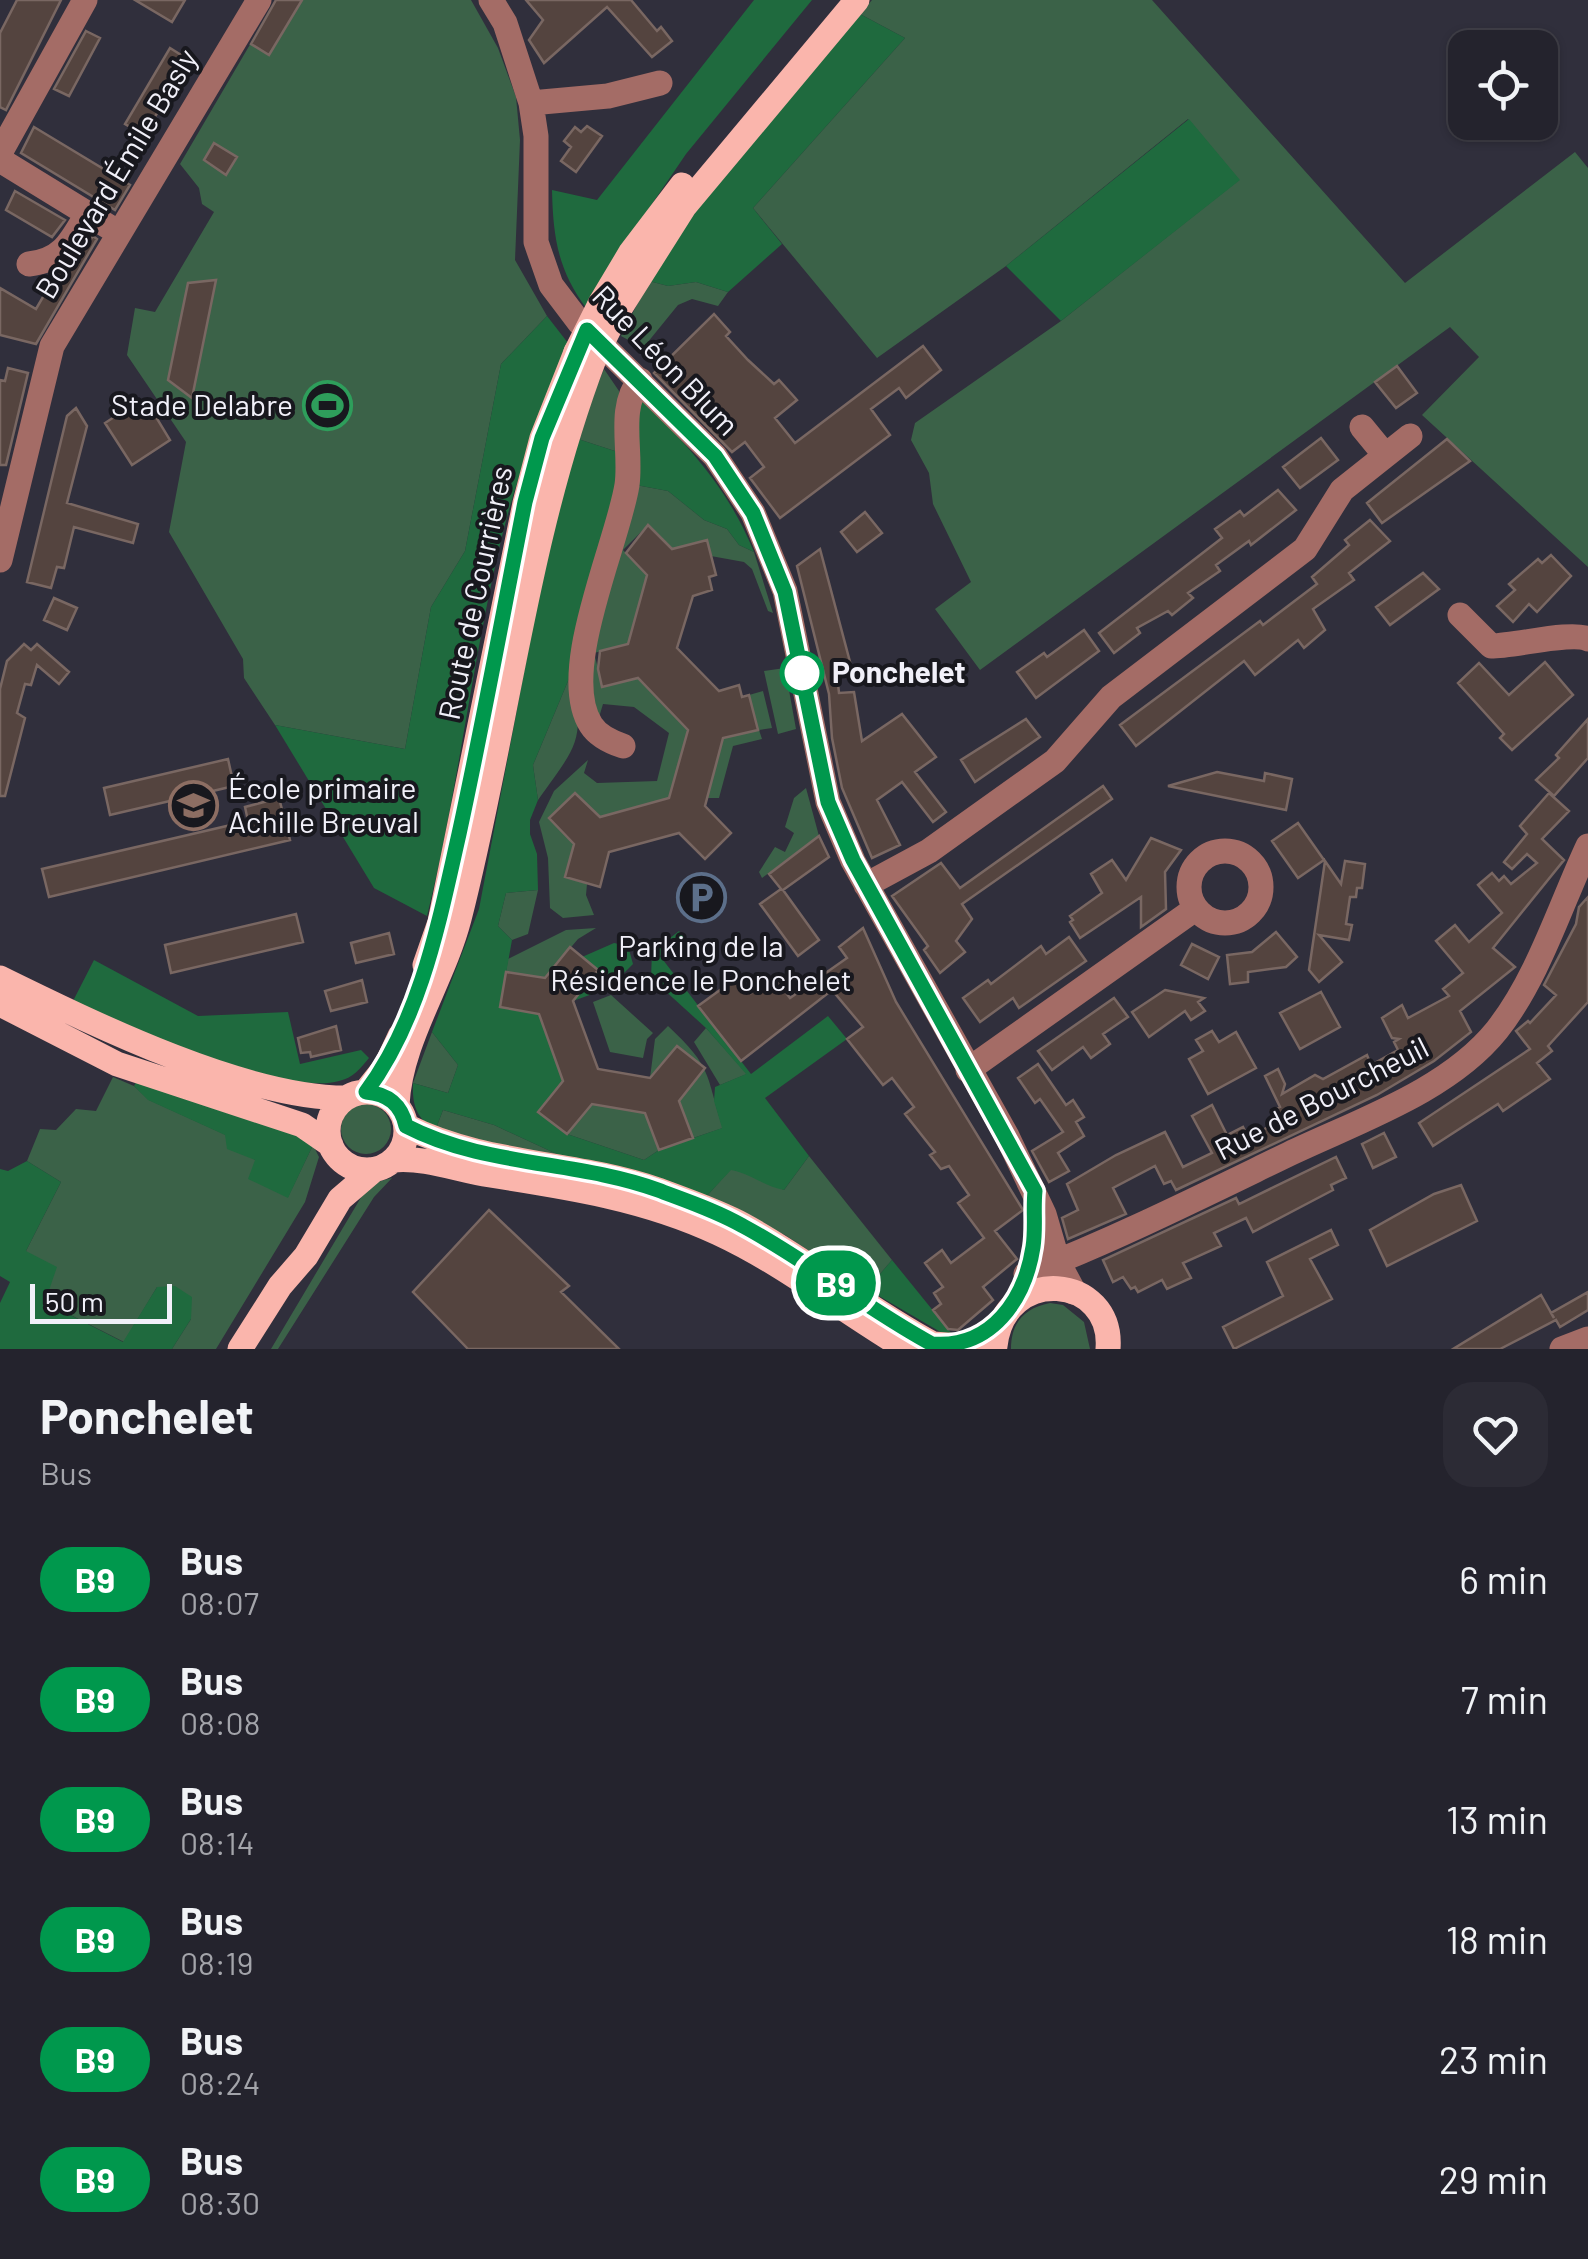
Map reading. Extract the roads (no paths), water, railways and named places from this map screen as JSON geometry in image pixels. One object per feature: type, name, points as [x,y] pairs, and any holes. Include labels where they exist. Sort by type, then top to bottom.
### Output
[{"type":"main road","name":"Route de Courrières","points":[[356,1095],[386,1066],[402,1032],[440,922],[525,502],[542,438],[654,218],[835,0]]},
{"type":"main road","name":"Route de Courrières","points":[[609,308],[684,207],[857,0]]},
{"type":"main road","name":"Route de Courrières","points":[[402,1115],[402,1071],[458,925],[482,824],[539,534],[585,355]]},
{"type":"main road","points":[[0,978],[87,1020],[254,1082],[311,1096],[387,1097],[402,1115],[472,1153],[574,1168],[654,1189],[710,1210],[764,1238],[926,1340],[951,1348],[996,1339],[1016,1300],[1045,1288],[1082,1296],[1101,1315],[1112,1346]]},
{"type":"main road","points":[[0,1004],[117,1064],[302,1125],[355,1168],[432,1162],[468,1172],[573,1187],[663,1211],[751,1250],[886,1340],[907,1349]]},
{"type":"main road","points":[[280,1286],[335,1152],[330,1118],[356,1095]]},
{"type":"main road","points":[[240,1349],[280,1286],[306,1256],[340,1199],[404,1144],[402,1115]]},
{"type":"street","points":[[85,0],[0,156],[119,233]]},
{"type":"street","name":"Boulevard Émile Basly","points":[[0,560],[48,359],[259,0]]},
{"type":"street","name":"Rue Léon Blum","points":[[490,0],[505,23],[531,103],[536,136],[536,242],[551,285],[579,322],[715,456],[753,513],[785,592],[828,802],[866,885],[1035,1191],[1058,1262],[1082,1296]]},
{"type":"street","points":[[531,103],[608,96],[660,82]]},
{"type":"street","points":[[30,264],[56,259],[87,214]]},
{"type":"street","points":[[622,746],[607,740],[588,720],[582,666],[608,548],[628,483],[628,404],[640,380]]},
{"type":"street","points":[[1362,427],[1385,454]]},
{"type":"street","points":[[866,885],[929,851],[1056,761],[1111,697],[1306,549],[1332,502],[1410,436]]},
{"type":"street","points":[[1460,615],[1491,646],[1521,646],[1576,634],[1588,639]]},
{"type":"street","name":"Rue de Bourcheuil","points":[[1026,1274],[1090,1250],[1403,1099],[1453,1069],[1495,1032],[1518,999],[1588,846]]},
{"type":"street","points":[[968,1070],[1195,908]]},
{"type":"street","points":[[1016,1300],[1034,1244],[1035,1191]]},
{"type":"street","points":[[1082,1296],[1082,1266],[1090,1250]]},
{"type":"street","points":[[1562,1349],[1588,1339]]},
{"type":"place","name":"Stade Delabre","points":[[328,406]]},
{"type":"place","name":"Ponchelet","points":[[802,673]]},
{"type":"place","name":"École primaire Achille Breuval","points":[[193,806]]},
{"type":"place","name":"Parking de la Résidence le Ponchelet","points":[[701,898]]}]
